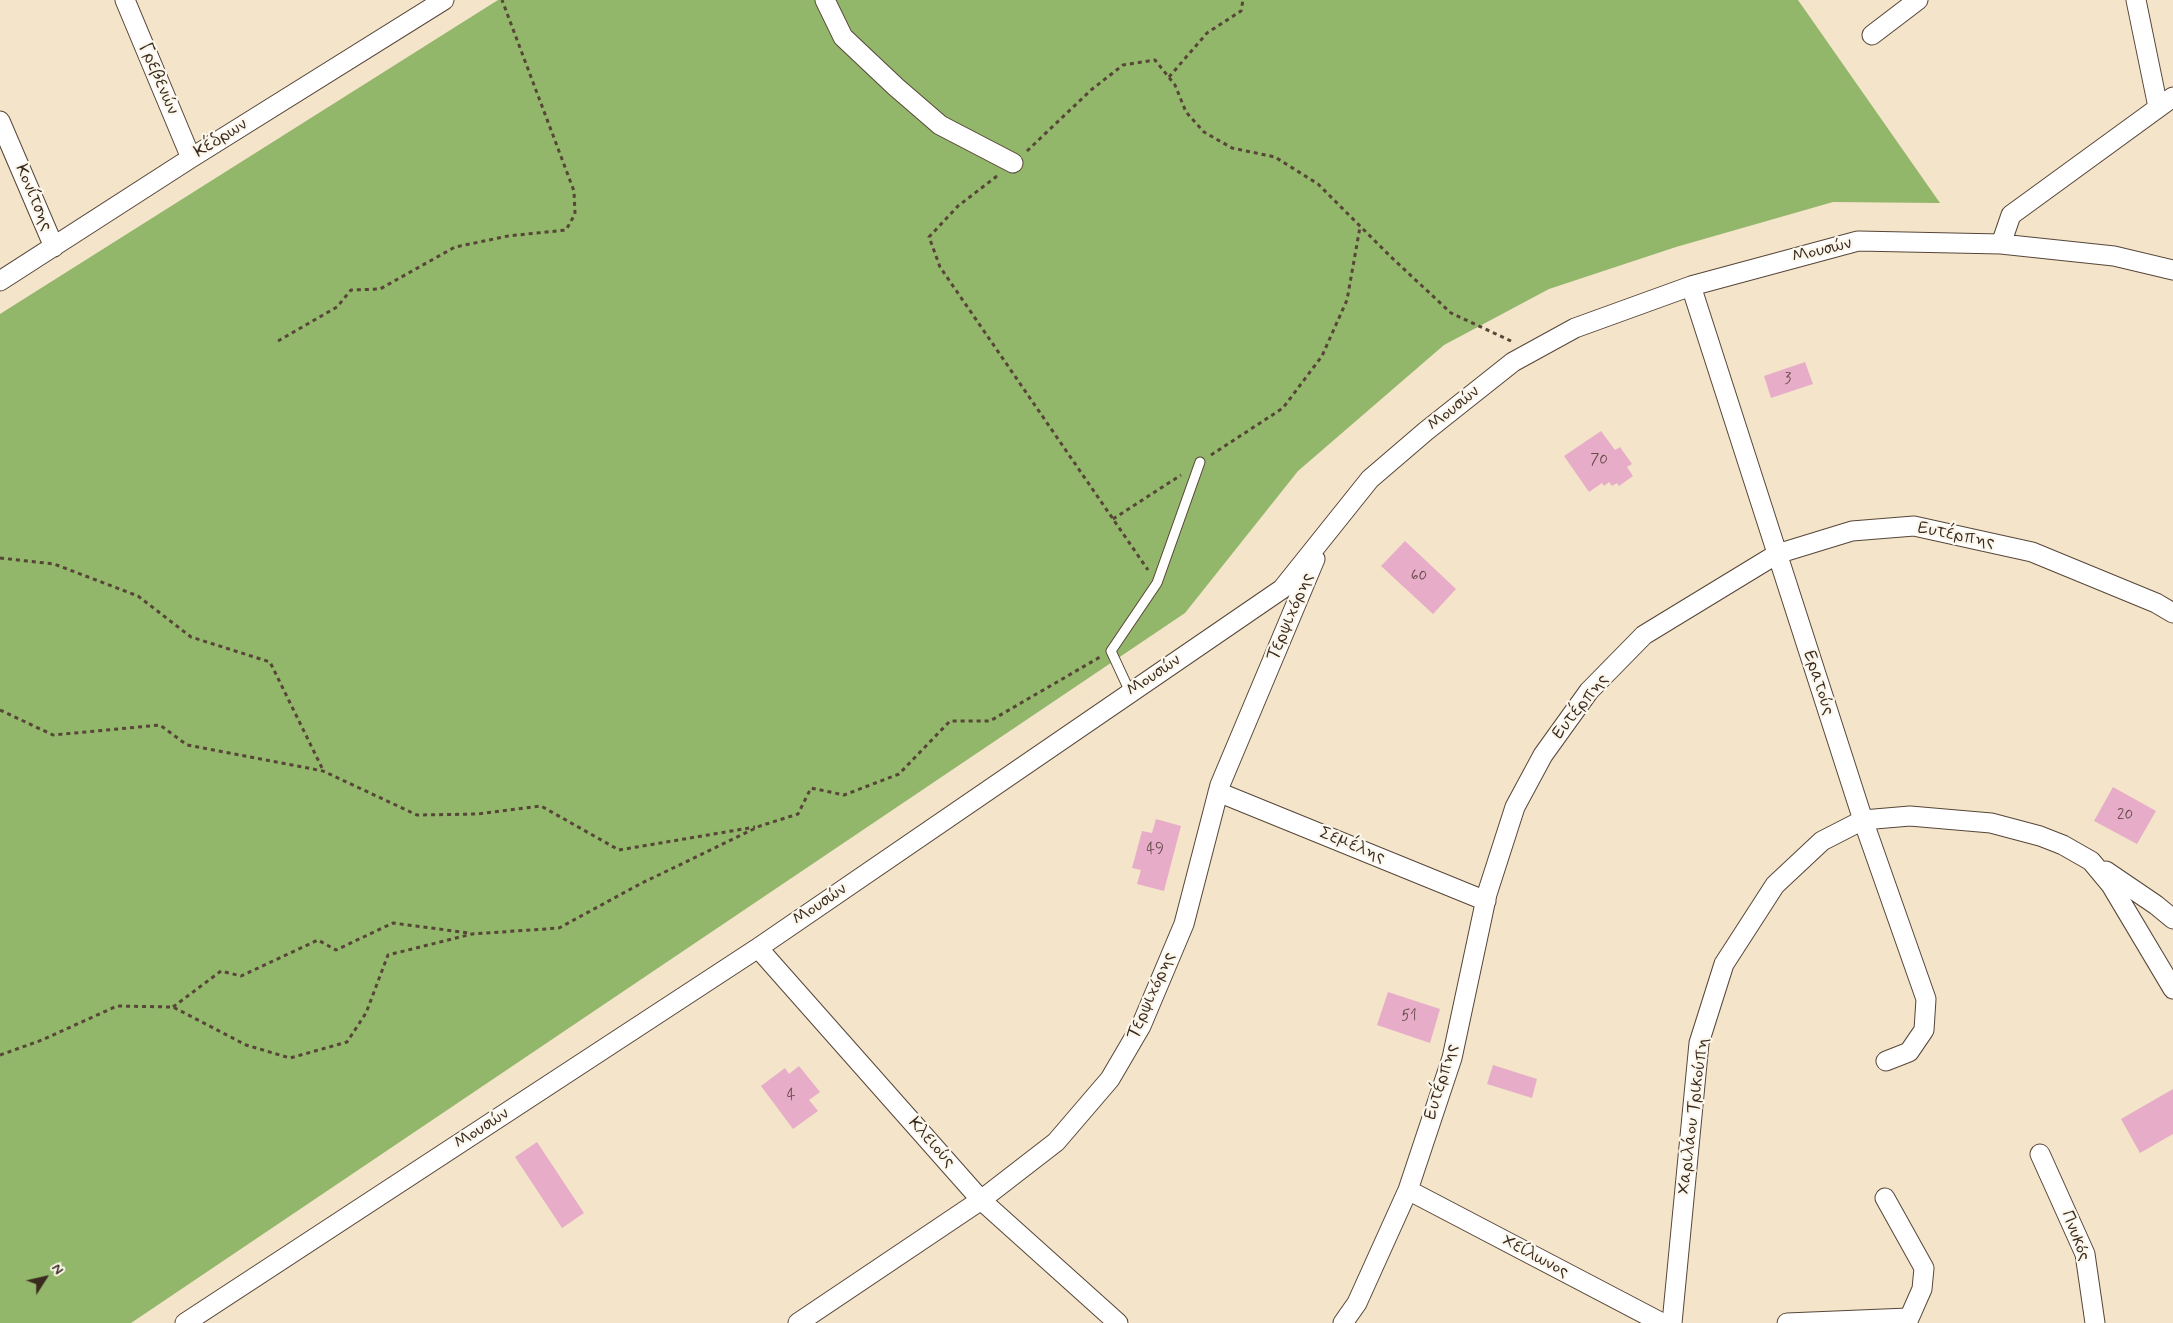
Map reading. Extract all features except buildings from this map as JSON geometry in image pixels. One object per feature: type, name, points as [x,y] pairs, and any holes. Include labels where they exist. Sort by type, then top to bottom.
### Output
[{"type":"street","name":"Γρεβενών","points":[[124,0],[191,158]]},
{"type":"street","name":"Κέδρων","points":[[0,281],[191,158],[444,0]]},
{"type":"street","points":[[824,0],[843,37],[896,87],[940,124],[1013,163]]},
{"type":"street","points":[[1872,35],[1918,0]]},
{"type":"street","points":[[2001,244],[2011,214],[2166,102],[2136,0]]},
{"type":"street","name":"Κονίτσης","points":[[0,121],[54,247]]},
{"type":"street","name":"Μουσών","points":[[185,1323],[758,948],[1282,589],[1370,479],[1513,362],[1575,328],[1691,286],[1858,241],[2001,244],[2114,256],[2173,270]]},
{"type":"street","name":"Ερατούς","points":[[1691,286],[1863,820],[1926,999],[1924,1030],[1909,1052],[1886,1061]]},
{"type":"street","name":"Ευτέρπης","points":[[1344,1323],[1357,1303],[1408,1190],[1452,1058],[1486,900],[1515,807],[1543,755],[1589,691],[1644,635],[1777,554],[1852,530],[1914,526],[2032,552],[2156,603],[2173,613]]},
{"type":"street","name":"Τερψιχόρης","points":[[798,1323],[981,1200],[1056,1142],[1110,1079],[1141,1026],[1184,924],[1218,792],[1325,537]]},
{"type":"street","points":[[1282,589],[1296,603]]},
{"type":"street","name":"Σεμέλης","points":[[1218,792],[1486,900]]},
{"type":"street","name":"Χαριλάου Τρικούπη","points":[[1672,1323],[1699,1043],[1724,964],[1775,885],[1822,842],[1863,820],[1910,816],[1991,823],[2040,836],[2080,853],[2091,861],[2111,885],[2173,989]]},
{"type":"street","points":[[2091,861],[2156,905],[2173,920]]},
{"type":"street","name":"Κλειούς","points":[[758,948],[981,1200],[1118,1323]]},
{"type":"street","name":"Πνυκός","points":[[2040,1154],[2085,1254],[2095,1323]]},
{"type":"street","name":"Χείλωνος","points":[[1408,1190],[1662,1323]]},
{"type":"street","points":[[1787,1323],[1907,1320],[1922,1289],[1924,1268],[1885,1198]]},
{"type":"lane","points":[[1130,692],[1111,651],[1157,583],[1200,462]]},
{"type":"path","points":[[278,341],[337,307],[351,290],[380,289],[455,247],[508,236],[566,230],[576,214],[574,191],[502,0]]},
{"type":"path","points":[[1168,77],[1207,33],[1241,11],[1243,0]]},
{"type":"path","points":[[1157,583],[940,267],[929,238],[958,206],[1013,163],[1091,90],[1123,65],[1155,60],[1175,85],[1186,112],[1204,132],[1232,148],[1275,157],[1318,184],[1451,313],[1533,351]]},
{"type":"path","points":[[1113,519],[1283,408],[1322,356],[1347,300],[1360,226]]},
{"type":"path","points":[[0,558],[54,564],[138,596],[191,637],[270,662],[323,771]]},
{"type":"path","points":[[0,710],[53,735],[160,726],[187,745],[323,771],[416,815],[478,814],[541,806],[619,850],[760,826],[798,814],[810,788],[844,796],[899,774],[950,721],[990,721],[1111,651]]},
{"type":"path","points":[[0,1055],[42,1040],[117,1006],[173,1007],[246,1045],[290,1058],[347,1042],[366,1013],[388,955],[472,934],[559,928],[640,884],[760,826]]},
{"type":"path","points":[[173,1007],[221,971],[241,976],[318,940],[336,950],[393,923],[472,934]]},
{"type":"green space","points":[[498,0],[1798,0],[1940,203],[1833,202],[1676,247],[1549,289],[1444,345],[1298,471],[1185,613],[131,1323],[0,1323],[0,314]]}]
